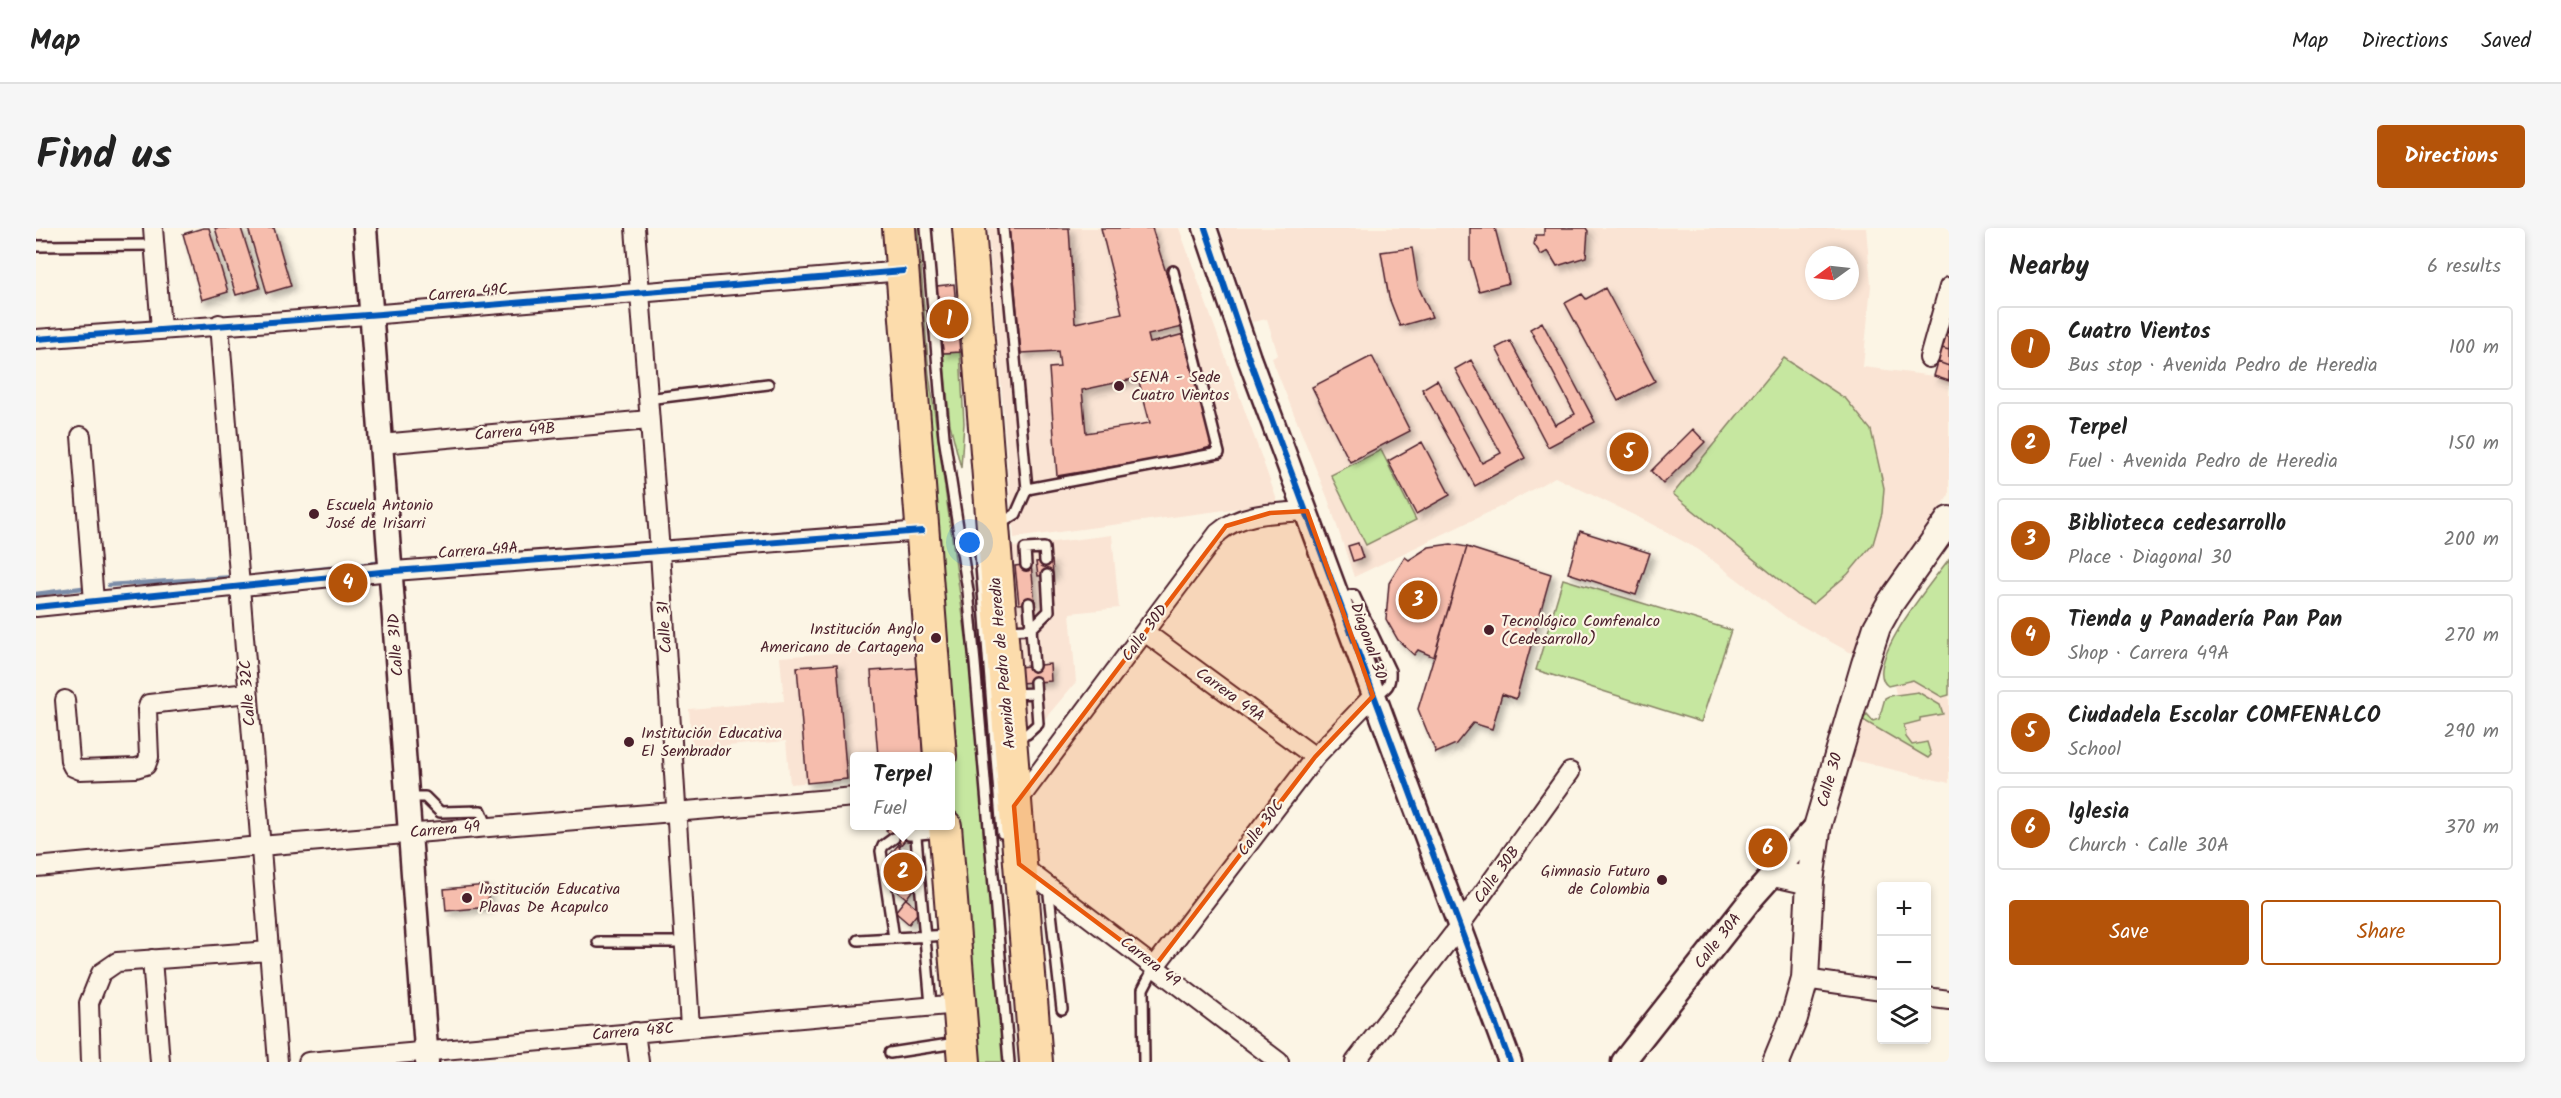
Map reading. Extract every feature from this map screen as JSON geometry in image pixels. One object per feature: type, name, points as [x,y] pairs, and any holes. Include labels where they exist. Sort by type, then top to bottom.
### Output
[{"type":"highway","points":[[899,228],[940,752]]},
{"type":"highway","name":"Avenida Pedro de Heredia","points":[[969,228],[986,538],[1000,630],[1014,806],[1011,855],[1036,1062]]},
{"type":"highway","points":[[926,830],[945,1004],[963,1052]]},
{"type":"main road","name":"Calle 30","points":[[1776,1062],[1794,1018],[1805,979],[1810,881],[1818,824],[1877,627],[1891,602],[1949,520]]},
{"type":"main road","points":[[1774,873],[1810,881]]},
{"type":"street","name":"Calle 31D","points":[[365,228],[427,1057]]},
{"type":"street","name":"Calle 31","points":[[635,228],[638,293],[660,552],[690,1027]]},
{"type":"street","name":"Diagonal 30","points":[[1205,228],[1249,358],[1509,1062]]},
{"type":"street","points":[[153,236],[161,329]]},
{"type":"street","name":"Carrera 49C","points":[[36,339],[903,271]]},
{"type":"street","points":[[1929,358],[1949,287]]},
{"type":"street","name":"Calle 32C","points":[[219,324],[278,1062]]},
{"type":"street","name":"Carrera 49B","points":[[381,444],[649,420]]},
{"type":"street","points":[[81,436],[94,601]]},
{"type":"street","name":"Calle 30D","points":[[1014,806],[1146,633],[1218,533],[1236,520],[1270,513],[1307,511]]},
{"type":"street","name":"Carrera 49A","points":[[36,607],[390,571],[922,531]]},
{"type":"street","name":"Carrera 49A","points":[[1146,633],[1315,757]]},
{"type":"street","points":[[65,700],[70,761],[73,767],[80,770],[136,768],[146,765],[149,757],[147,710],[149,704],[248,693]]},
{"type":"street","name":"Calle 30C","points":[[1155,966],[1315,757],[1373,696]]},
{"type":"street","name":"Calle 30B","points":[[1355,1062],[1458,928],[1570,771]]},
{"type":"street","name":"Carrera 49","points":[[36,867],[410,833],[850,797]]},
{"type":"street","name":"Calle 30A","points":[[1623,1062],[1774,873],[1818,824]]},
{"type":"street","name":"Carrera 49","points":[[1011,855],[1274,1060]]},
{"type":"street","points":[[91,1062],[89,1003],[101,973],[117,962],[269,951]]},
{"type":"street","points":[[152,960],[160,1062]]},
{"type":"street","points":[[1805,979],[1877,989]]},
{"type":"street","points":[[1931,998],[1949,1000]]},
{"type":"street","name":"Carrera 48C","points":[[308,1062],[427,1057],[635,1032],[945,1004]]},
{"type":"street","points":[[635,1032],[639,1062]]},
{"type":"lane","points":[[926,228],[944,437],[970,610],[1009,1062]]},
{"type":"lane","points":[[1003,228],[1027,489],[1016,514],[986,538],[982,611],[1011,855]]},
{"type":"lane","points":[[36,246],[153,236]]},
{"type":"lane","points":[[1027,489],[1219,453],[1173,271]]},
{"type":"lane","points":[[647,399],[768,384]]},
{"type":"lane","points":[[1026,565],[1025,549],[1044,548],[1045,561]]},
{"type":"lane","points":[[1000,630],[1031,629],[1049,611],[1047,575]]},
{"type":"lane","points":[[1029,603],[1034,666]]},
{"type":"lane","points":[[1009,736],[1026,734],[1038,724],[1035,682]]},
{"type":"lane","points":[[1005,694],[1036,693]]},
{"type":"lane","points":[[407,797],[425,797],[440,813],[482,811],[488,827]]},
{"type":"lane","points":[[894,838],[883,846],[881,851],[894,938]]},
{"type":"lane","points":[[1047,884],[1062,1009]]},
{"type":"lane","points":[[858,940],[939,935]]},
{"type":"lane","points":[[598,942],[685,942]]},
{"type":"lane","points":[[1144,1062],[1143,988],[1155,966]]},
{"type":"lane","points":[[890,1053],[963,1052]]},
{"type":"highlighted area","points":[[1307,511],[1373,696],[1315,757],[1155,966],[1019,864],[1014,806],[1226,526],[1270,513]]},
{"type":"shaded area","name":"SENA - Sede Cuatro Vientos","points":[[988,228],[1179,228],[1278,503],[1014,538]]},
{"type":"shaded area","points":[[1220,228],[1866,228],[1871,285],[1863,367],[1934,376],[1949,381],[1949,495],[1869,613],[1853,654],[1789,619],[1699,550],[1646,521],[1555,477],[1506,504],[1354,577],[1328,499],[1275,367],[1272,358],[1278,355],[1267,319],[1252,322]]},
{"type":"shaded area","points":[[1112,535],[1119,608],[1070,613],[1076,682],[1021,747],[1005,548]]},
{"type":"shaded area","points":[[1949,559],[1949,783],[1853,760],[1850,752],[1865,716],[1870,715],[1873,721],[1877,721],[1882,714],[1885,698],[1896,694],[1894,685],[1884,683],[1880,671],[1887,647]]},
{"type":"shaded area","points":[[914,646],[923,752],[850,752],[850,779],[790,784],[786,741],[692,749],[689,709],[784,701],[780,657]]},
{"type":"green space","points":[[909,228],[918,228],[929,374],[969,659],[1005,1062],[973,1062],[955,827],[955,752],[949,752]]},
{"type":"green space","points":[[960,352],[964,423],[961,468],[950,424],[943,353]]},
{"type":"green space","points":[[1784,358],[1846,399],[1871,430],[1884,488],[1882,513],[1873,544],[1848,574],[1813,604],[1799,596],[1673,494]]},
{"type":"green space","points":[[1381,450],[1416,520],[1366,545],[1331,475]]},
{"type":"green space","points":[[1949,559],[1949,695],[1942,697],[1913,680],[1888,686],[1882,676],[1884,661],[1891,642],[1916,603]]},
{"type":"green space","points":[[1563,579],[1731,630],[1701,722],[1536,670]]},
{"type":"green space","points":[[1918,692],[1940,705],[1943,714],[1920,718],[1920,721],[1904,725],[1906,737],[1912,745],[1927,742],[1931,755],[1928,758],[1863,720],[1867,714],[1873,721],[1879,719],[1885,698]]},
{"type":"building","points":[[209,228],[228,292],[202,300],[183,234]]},
{"type":"building","points":[[215,228],[241,228],[260,288],[236,295]]},
{"type":"building","points":[[248,228],[274,228],[291,286],[267,293]]},
{"type":"building","points":[[1009,228],[1069,228],[1075,323],[1122,313],[1101,228],[1152,228],[1183,327],[1148,335],[1150,343],[1184,334],[1214,446],[1186,454],[1057,476],[1049,368],[1060,367],[1058,351],[1021,353]],"holes":[[[1138,378],[1150,423],[1086,433],[1082,390]]]},
{"type":"building","points":[[1470,228],[1495,228],[1509,283],[1479,291],[1470,260]]},
{"type":"building","points":[[1544,228],[1586,228],[1588,231],[1586,257],[1557,266],[1548,251],[1541,255],[1534,244],[1536,235],[1544,235]]},
{"type":"building","points":[[1412,248],[1418,286],[1432,317],[1400,326],[1389,298],[1381,252]]},
{"type":"building","points":[[954,284],[960,352],[943,353],[937,286]]},
{"type":"building","points":[[1605,288],[1655,381],[1618,401],[1565,303],[1582,294],[1586,299]]},
{"type":"building","points":[[1542,322],[1595,422],[1548,447],[1496,348],[1510,341],[1555,425],[1575,414],[1530,329]]},
{"type":"building","points":[[1947,332],[1949,332],[1949,350],[1942,348]]},
{"type":"building","points":[[1942,348],[1949,350],[1949,366],[1938,362]]},
{"type":"building","points":[[1372,356],[1410,431],[1350,462],[1312,387]]},
{"type":"building","points":[[1471,360],[1525,458],[1475,486],[1422,389],[1437,380],[1482,463],[1501,453],[1455,369]]},
{"type":"building","points":[[1938,362],[1949,366],[1949,381],[1934,376]]},
{"type":"building","points":[[1693,429],[1705,442],[1663,484],[1651,471]]},
{"type":"building","points":[[1422,442],[1450,495],[1416,514],[1388,461]]},
{"type":"building","points":[[1580,531],[1650,553],[1636,595],[1568,573]]},
{"type":"building","points":[[1358,543],[1363,558],[1353,561],[1348,546]]},
{"type":"building","points":[[1451,544],[1467,547],[1434,657],[1418,650],[1414,655],[1398,640],[1386,619],[1389,583],[1405,557],[1409,560],[1429,547]]},
{"type":"building","name":"Tecnológico Comfenalco (Cedesarrollo)","points":[[1467,547],[1551,574],[1516,699],[1502,694],[1492,729],[1473,723],[1456,744],[1436,753],[1418,709]]},
{"type":"building","points":[[1052,560],[1053,575],[1038,576],[1036,562]]},
{"type":"building","points":[[1031,564],[1035,603],[1019,604],[1015,566]]},
{"type":"building","points":[[837,664],[847,779],[807,783],[797,667]]},
{"type":"building","points":[[1050,664],[1051,681],[1019,683],[1018,667]]},
{"type":"building","points":[[916,668],[923,752],[878,752],[871,671]]},
{"type":"building","points":[[909,830],[912,832],[899,847],[914,860],[903,873],[917,884],[906,899],[920,910],[909,924],[895,912],[906,898],[891,886],[903,871],[887,858],[900,843],[886,831]]},
{"type":"building","name":"Institución Educativa Plavas De Acapulco","points":[[487,885],[489,907],[446,911],[444,889]]},
{"type":"waterway","points":[[264,575],[376,563]]},
{"type":"waterway","points":[[109,585],[235,577]]},
{"type":"waterway","points":[[36,594],[90,587]]},
{"type":"cycle path","points":[[1205,228],[1249,358],[1510,1062]]},
{"type":"cycle path","points":[[36,339],[381,314],[903,271]]},
{"type":"cycle path","points":[[36,607],[381,572],[922,531]]},
{"type":"place","name":"Cuatro Vientos","points":[[949,319]]},
{"type":"place","name":"SENA - Sede Cuatro Vientos","points":[[1119,386]]},
{"type":"place","name":"Ciudadela Escolar COMFENALCO","points":[[1629,452]]},
{"type":"place","name":"Escuela Antonio José de Irisarri","points":[[314,514]]},
{"type":"place","name":"Tienda y Panadería Pan Pan","points":[[348,583]]},
{"type":"place","name":"Biblioteca cedesarrollo","points":[[1418,600]]},
{"type":"place","name":"Tecnológico Comfenalco (Cedesarrollo)","points":[[1489,630]]},
{"type":"place","name":"Institución Anglo Americano de Cartagena","points":[[936,638]]},
{"type":"place","name":"Institución Educativa El Sembrador","points":[[629,742]]},
{"type":"place","name":"Iglesia","points":[[1768,848]]},
{"type":"place","name":"Terpel","points":[[903,872]]},
{"type":"place","name":"Gimnasio Futuro de Colombia","points":[[1662,880]]},
{"type":"place","name":"Institución Educativa Plavas De Acapulco","points":[[467,898]]}]
